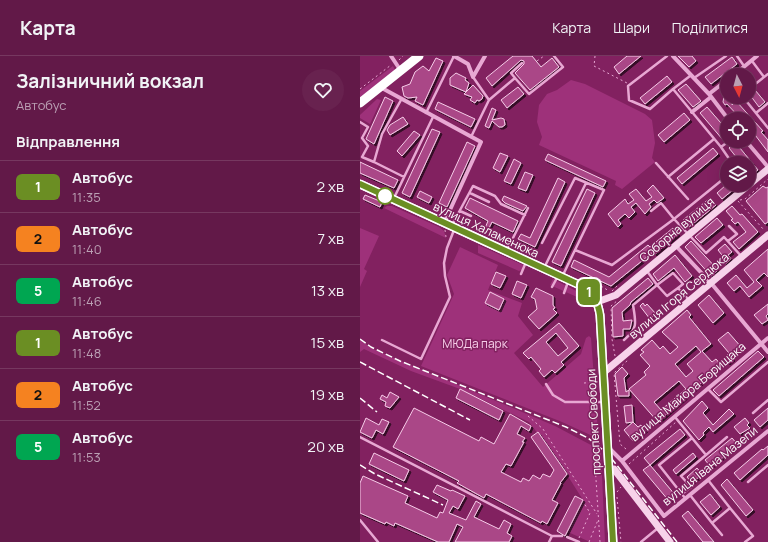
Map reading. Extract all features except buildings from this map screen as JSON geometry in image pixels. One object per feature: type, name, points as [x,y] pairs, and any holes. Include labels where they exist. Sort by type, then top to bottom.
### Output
[{"type":"highway","points":[[360,102],[419,56]]},
{"type":"highway","name":"вулиця Халаменюка","points":[[360,184],[526,262],[586,288],[597,302]]},
{"type":"highway","name":"проспект Свободи","points":[[597,302],[600,315],[605,402],[605,444],[609,469],[613,542]]},
{"type":"street","points":[[391,56],[401,71]]},
{"type":"street","points":[[454,56],[468,64],[473,76]]},
{"type":"street","points":[[473,76],[486,56]]},
{"type":"street","points":[[673,56],[710,96],[723,112]]},
{"type":"street","points":[[744,67],[757,56]]},
{"type":"street","points":[[379,87],[481,142],[450,227]]},
{"type":"street","points":[[692,112],[720,87]]},
{"type":"street","points":[[752,148],[768,168]]},
{"type":"street","name":"Соборна вулиця","points":[[597,302],[616,295],[768,168]]},
{"type":"street","name":"вулиця Ігоря Сердюка","points":[[603,373],[768,235]]},
{"type":"street","points":[[676,246],[711,283],[768,352]]},
{"type":"street","name":"вулиця Майора Борищака","points":[[622,461],[768,338]]},
{"type":"street","name":"вулиця Івана Мазепи","points":[[622,461],[664,516],[768,431]]},
{"type":"street","points":[[605,444],[622,461]]},
{"type":"street","points":[[609,469],[614,469],[670,542]]},
{"type":"lane","points":[[426,113],[454,56]]},
{"type":"lane","points":[[522,63],[511,73],[529,94],[563,67],[554,56]]},
{"type":"lane","points":[[667,56],[628,86],[629,100],[650,109],[673,89],[726,56]]},
{"type":"lane","points":[[737,56],[744,67]]},
{"type":"lane","points":[[752,61],[764,77]]},
{"type":"lane","points":[[756,83],[768,74]]},
{"type":"lane","points":[[473,76],[489,100]]},
{"type":"lane","points":[[471,137],[489,100],[515,78]]},
{"type":"lane","points":[[673,89],[720,146]]},
{"type":"lane","points":[[374,162],[382,134],[401,100]]},
{"type":"lane","points":[[748,104],[754,112]]},
{"type":"lane","points":[[768,104],[756,114],[768,128]]},
{"type":"lane","points":[[393,200],[433,117]]},
{"type":"lane","points":[[360,122],[368,127],[362,138],[368,146],[362,157],[404,177]]},
{"type":"lane","points":[[668,177],[714,139]]},
{"type":"lane","points":[[656,163],[688,199]]},
{"type":"lane","points":[[542,244],[575,178],[604,190],[563,278],[564,293]]},
{"type":"lane","points":[[575,250],[612,265],[674,219],[720,182]]},
{"type":"lane","points":[[544,269],[586,183]]},
{"type":"lane","points":[[382,340],[421,359],[450,297],[445,276],[444,263],[450,227],[473,186],[495,196],[501,204],[525,215]]},
{"type":"lane","points":[[470,193],[489,202]]},
{"type":"lane","points":[[651,211],[661,203],[688,236],[706,253],[724,237],[742,257]]},
{"type":"lane","points":[[506,252],[512,236],[528,208]]},
{"type":"lane","points":[[460,211],[471,216]]},
{"type":"lane","points":[[728,241],[737,234],[729,226]]},
{"type":"lane","points":[[521,274],[526,262]]},
{"type":"lane","points":[[624,340],[632,333],[636,324],[633,305],[657,285],[673,273],[683,284],[667,296],[657,285],[646,270]]},
{"type":"lane","points":[[552,287],[563,278]]},
{"type":"lane","points":[[678,288],[690,301]]},
{"type":"lane","points":[[708,389],[721,402],[768,362]]},
{"type":"lane","points":[[546,384],[553,395],[564,402],[605,402]]},
{"type":"lane","points":[[753,413],[768,400]]},
{"type":"lane","points":[[675,416],[706,455]]},
{"type":"lane","points":[[360,437],[552,536],[562,536]]},
{"type":"lane","points":[[682,494],[690,487],[681,476],[727,437]]},
{"type":"lane","points":[[686,498],[659,465],[692,438]]},
{"type":"lane","points":[[748,482],[768,465]]},
{"type":"lane","points":[[708,480],[753,536],[745,542]]},
{"type":"lane","points":[[690,495],[722,535]]},
{"type":"lane","points":[[712,522],[730,508]]},
{"type":"lane","points":[[360,520],[378,542]]},
{"type":"lane","points":[[641,542],[658,527]]},
{"type":"lane","points":[[549,542],[552,536]]},
{"type":"lane","points":[[567,537],[578,542]]},
{"type":"path","points":[[360,89],[403,56]]},
{"type":"path","points":[[537,62],[544,56]]},
{"type":"path","points":[[595,56],[594,66],[630,84]]},
{"type":"path","points":[[738,200],[765,231],[768,228]]},
{"type":"path","points":[[601,286],[610,292]]},
{"type":"path","points":[[611,312],[615,356]]},
{"type":"path","points":[[626,449],[620,444],[614,373],[632,356]]},
{"type":"path","points":[[584,383],[598,382]]},
{"type":"path","points":[[528,416],[544,429],[597,514]]},
{"type":"path","points":[[600,542],[597,514],[594,448],[605,444]]},
{"type":"path","points":[[578,542],[590,513],[584,503]]},
{"type":"path","points":[[589,542],[598,520]]},
{"type":"green space","points":[[393,66],[395,70],[360,98],[360,91]]},
{"type":"green space","points":[[571,80],[585,84],[645,114],[652,120],[655,143],[652,158],[655,162],[622,189],[615,185],[616,181],[539,145],[542,137],[537,122],[539,105],[547,94],[557,90]]},
{"type":"green space","points":[[377,99],[381,100],[370,124],[360,118],[360,115]]},
{"type":"green space","points":[[387,206],[392,206],[439,227],[444,231],[446,238],[384,208]]},
{"type":"green space","points":[[360,228],[379,236],[364,269],[367,271],[360,287]]},
{"type":"green space","points":[[478,245],[523,265],[522,270],[519,271],[478,253]]},
{"type":"green space","name":"МЮДа парк","points":[[460,247],[498,265],[488,290],[522,303],[518,316],[533,335],[514,353],[543,387],[581,354],[586,338],[589,336],[591,338],[598,432],[597,438],[562,422],[421,366],[454,294],[447,275]]},
{"type":"green space","points":[[553,279],[584,295],[577,297],[550,285]]},
{"type":"green space","points":[[360,340],[373,349],[555,426],[591,445],[601,453],[605,542],[590,542],[568,532],[583,500],[559,462],[529,422],[460,389],[411,371],[364,349],[360,352]]},
{"type":"railway","points":[[360,339],[371,347],[400,361],[566,427],[588,438],[608,454],[677,542]]},
{"type":"railway","points":[[360,362],[470,420]]},
{"type":"railway","points":[[360,398],[377,412]]},
{"type":"railway","points":[[360,465],[375,474],[443,505]]},
{"type":"bus line","name":"1","points":[[360,184],[443,224],[586,288],[593,295],[597,302],[600,315],[613,542]]}]
